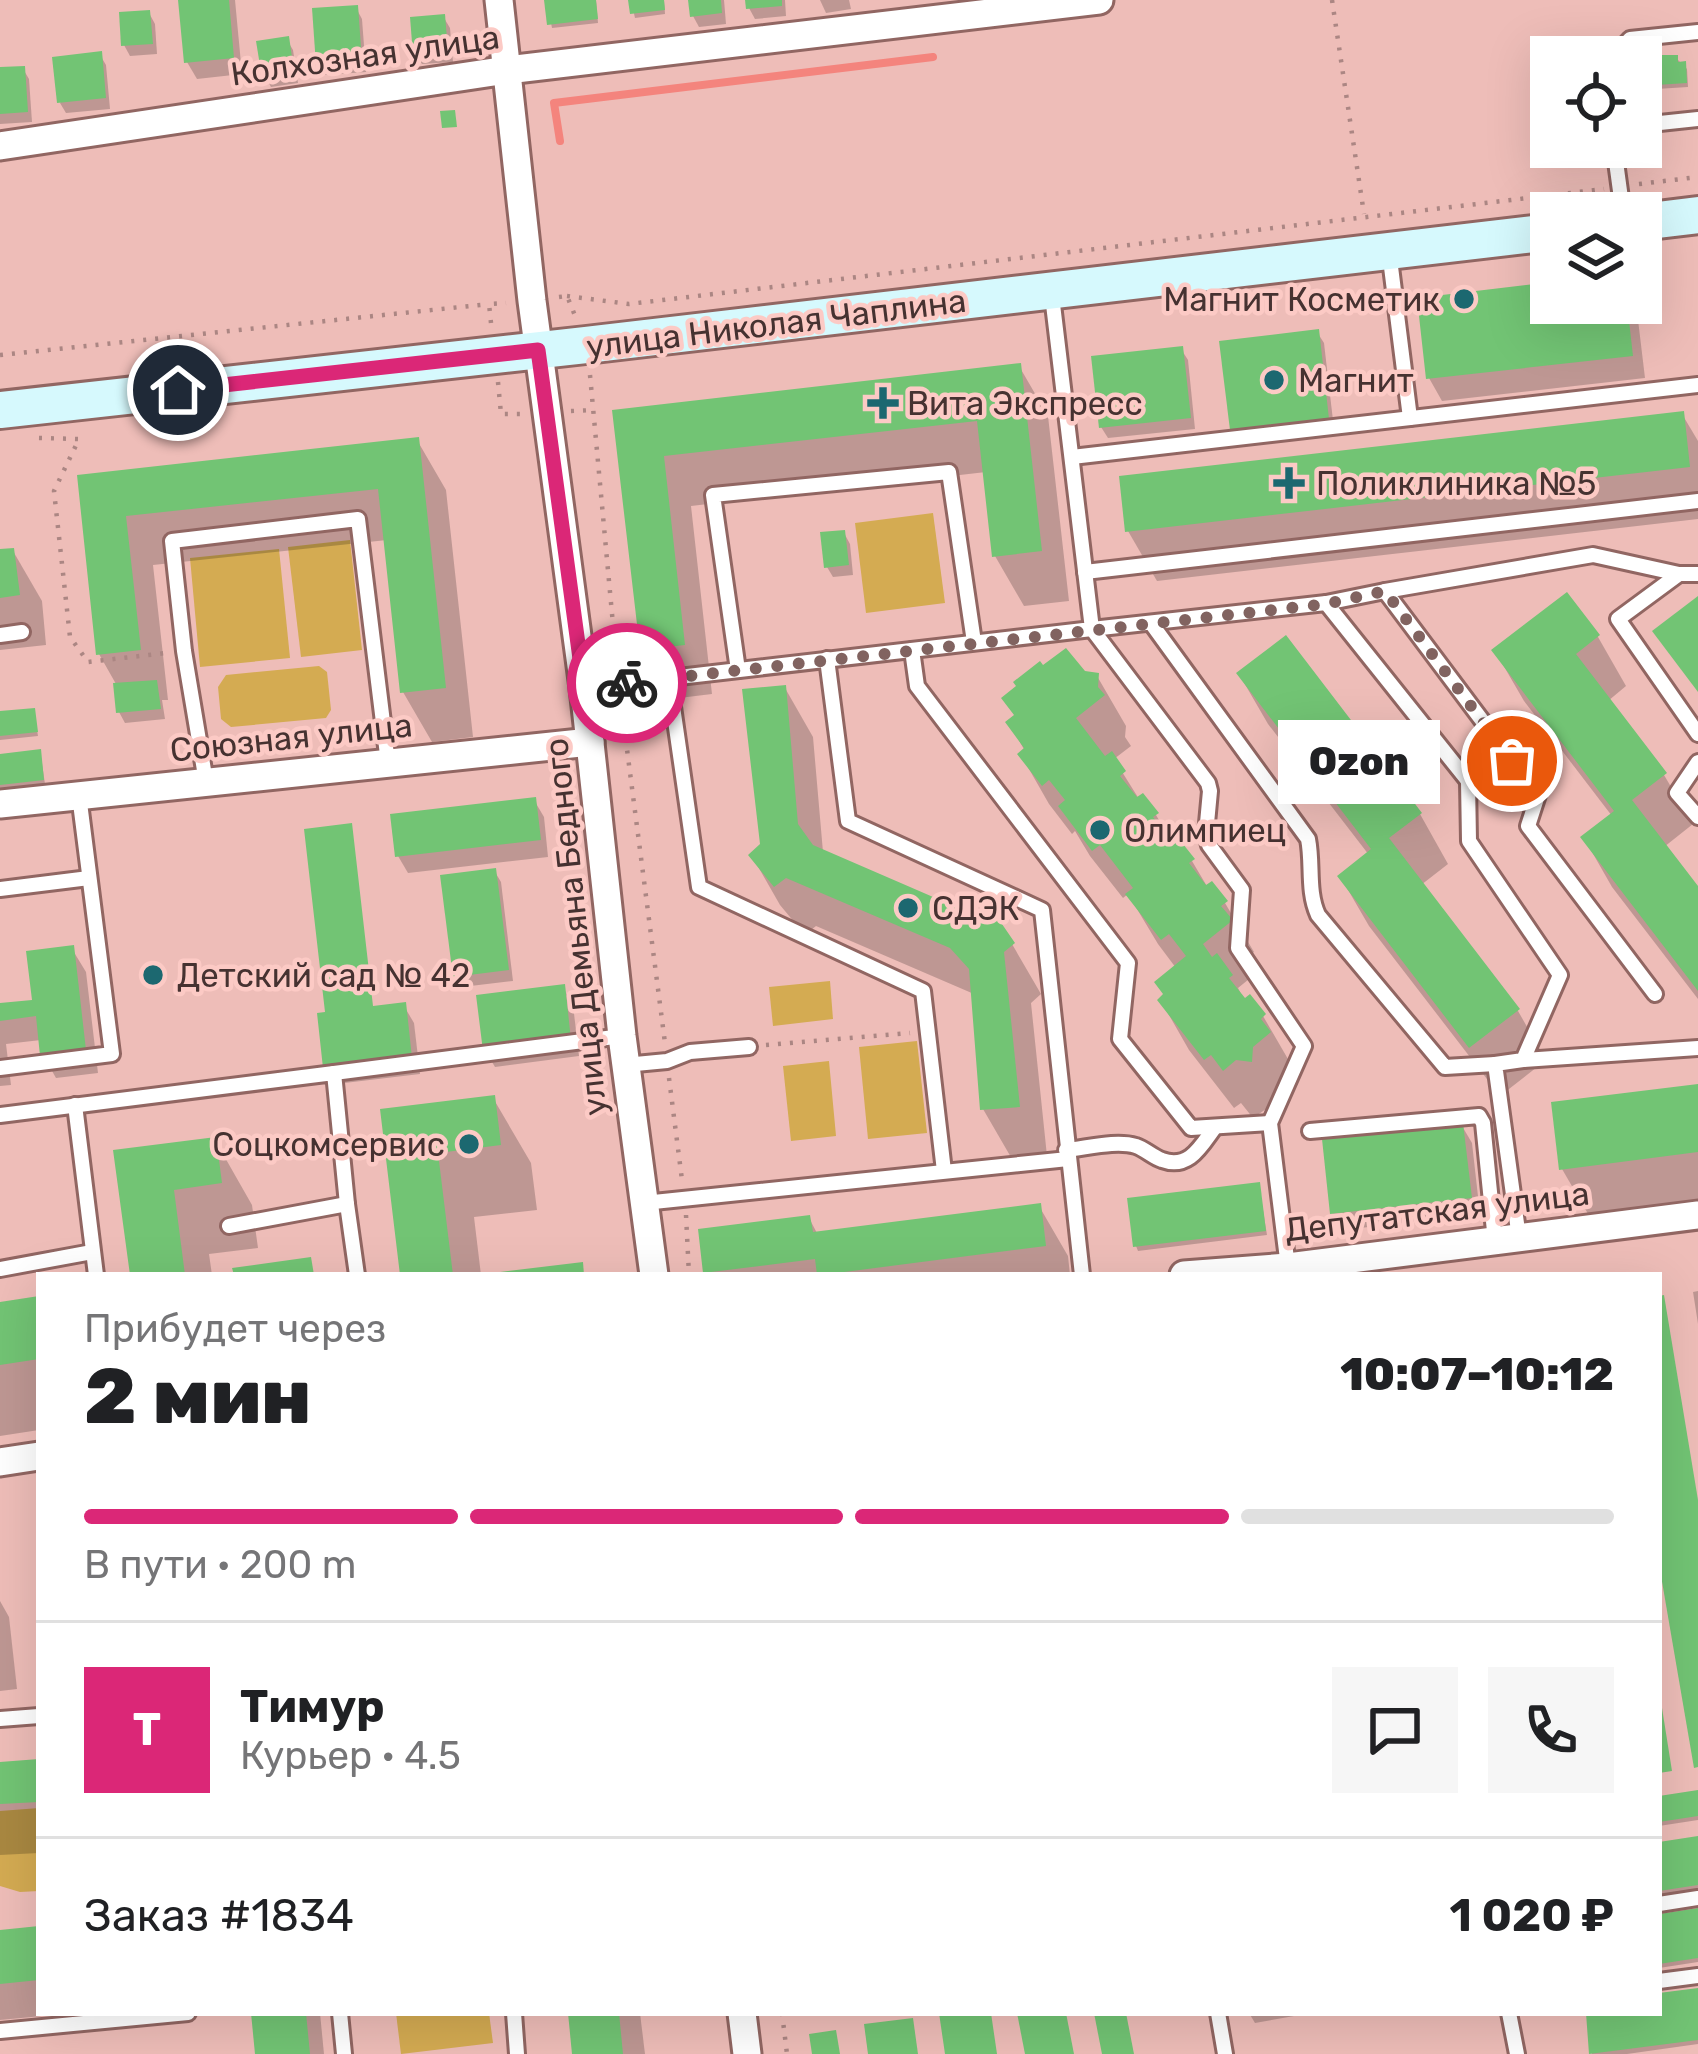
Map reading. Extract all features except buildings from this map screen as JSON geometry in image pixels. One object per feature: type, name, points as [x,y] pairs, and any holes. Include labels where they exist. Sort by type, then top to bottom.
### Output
[{"type":"street","name":"улица Демьяна Бедного","points":[[499,0],[654,1272]]},
{"type":"street","name":"Колхозная улица","points":[[0,146],[507,70],[1099,0]]},
{"type":"street","points":[[1662,219],[1698,215]]},
{"type":"street","name":"улица Николая Чаплина","points":[[0,410],[1530,234]]},
{"type":"street","name":"Союзная улица","points":[[0,804],[590,742]]},
{"type":"street","name":"Депутатская улица","points":[[1289,1271],[1698,1215]]},
{"type":"street","points":[[0,1462],[36,1456]]},
{"type":"street","points":[[742,2016],[747,2054]]},
{"type":"lane","points":[[1659,36],[1698,32]]},
{"type":"lane","points":[[1662,123],[1698,119]]},
{"type":"lane","points":[[1617,168],[1620,192]]},
{"type":"lane","points":[[1389,251],[1410,418]]},
{"type":"lane","points":[[1052,290],[1092,628],[1208,782],[1209,845],[1242,890],[1238,948],[1304,1046],[1270,1123],[1289,1271]]},
{"type":"lane","points":[[1072,458],[1698,385]]},
{"type":"lane","points":[[738,670],[713,495],[949,472],[974,643]]},
{"type":"lane","points":[[1085,572],[1698,501]]},
{"type":"lane","points":[[206,782],[172,541],[358,519],[388,763]]},
{"type":"lane","points":[[584,688],[1326,604],[1593,555],[1698,574]]},
{"type":"lane","points":[[1679,574],[1618,620],[1698,734]]},
{"type":"lane","points":[[1385,591],[1538,795],[1528,826],[1655,994]]},
{"type":"lane","points":[[1326,604],[1468,781],[1469,841],[1560,975],[1523,1060]]},
{"type":"lane","points":[[1151,622],[1308,839],[1312,903],[1318,915],[1445,1066],[1698,1048]]},
{"type":"lane","points":[[0,634],[22,632]]},
{"type":"lane","points":[[912,650],[917,686],[1128,964],[1120,1039],[1191,1128],[1270,1123]]},
{"type":"lane","points":[[827,659],[848,821],[1042,910],[1082,1272]]},
{"type":"lane","points":[[669,679],[699,887],[923,991],[944,1171]]},
{"type":"lane","points":[[1698,762],[1677,793],[1698,817]]},
{"type":"lane","points":[[0,1068],[112,1054],[80,795]]},
{"type":"lane","points":[[0,889],[89,878]]},
{"type":"lane","points":[[0,1115],[622,1036]]},
{"type":"lane","points":[[625,1065],[748,1047]]},
{"type":"lane","points":[[1495,1064],[1507,1240]]},
{"type":"lane","points":[[334,1073],[357,1272]]},
{"type":"lane","points":[[75,1106],[95,1272]]},
{"type":"lane","points":[[1310,1131],[1479,1116],[1507,1240]]},
{"type":"lane","points":[[644,1203],[944,1171],[1121,1145],[1136,1146],[1174,1163],[1197,1152],[1215,1127]]},
{"type":"lane","points":[[229,1226],[347,1204]]},
{"type":"lane","points":[[0,1269],[92,1252]]},
{"type":"lane","points":[[0,1719],[36,1716]]},
{"type":"lane","points":[[1662,1904],[1698,1898]]},
{"type":"lane","points":[[1662,1981],[1698,1976]]},
{"type":"lane","points":[[0,2031],[157,2016]]},
{"type":"lane","points":[[340,2016],[344,2054]]},
{"type":"lane","points":[[514,2016],[518,2054]]},
{"type":"lane","points":[[1219,2016],[1225,2054]]},
{"type":"lane","points":[[1511,2016],[1517,2054]]},
{"type":"path","points":[[1332,0],[1364,216]]},
{"type":"path","points":[[567,296],[629,304],[1698,177]]},
{"type":"path","points":[[0,355],[489,304]]},
{"type":"path","points":[[595,410],[619,684],[685,1198],[689,1272]]},
{"type":"path","points":[[79,439],[54,491],[70,637],[88,662],[184,651]]},
{"type":"path","points":[[748,1047],[928,1032]]},
{"type":"path","points":[[782,2016],[788,2054]]},
{"type":"shaded area","points":[[933,513],[945,603],[866,613],[855,523]]},
{"type":"shaded area","points":[[350,540],[362,650],[301,657],[288,547]]},
{"type":"shaded area","points":[[279,549],[290,658],[200,667],[190,558]]},
{"type":"shaded area","points":[[319,666],[327,672],[331,710],[326,718],[231,727],[221,719],[218,687],[226,675]]},
{"type":"shaded area","points":[[830,981],[833,1019],[773,1026],[769,987]]},
{"type":"shaded area","points":[[917,1041],[927,1133],[868,1139],[859,1047]]},
{"type":"shaded area","points":[[829,1061],[836,1136],[791,1141],[783,1066]]},
{"type":"shaded area","points":[[36,1808],[36,1891],[0,1886],[0,1811]]},
{"type":"shaded area","points":[[396,2016],[489,2016],[493,2043],[401,2054]]},
{"type":"waterway","points":[[560,141],[554,103],[933,57]]},
{"type":"way so far","points":[[627,683],[1326,604],[1385,591],[1512,761]]},
{"type":"place","name":"Магнит Косметик","points":[[1464,299]]},
{"type":"place","name":"Магнит","points":[[1274,380]]},
{"type":"place","name":"Вита Экспресс","points":[[883,403]]},
{"type":"place","name":"Поликлиника №5","points":[[1289,483]]},
{"type":"place","name":"Ozon","points":[[1512,761]]},
{"type":"place","name":"Олимпиец","points":[[1100,830]]},
{"type":"place","name":"СДЭК","points":[[908,908]]},
{"type":"place","name":"Детский сад № 42","points":[[153,975]]},
{"type":"place","name":"Соцкомсервис","points":[[469,1144]]},
{"type":"route","points":[[178,390],[538,350],[584,688],[627,683]]}]
